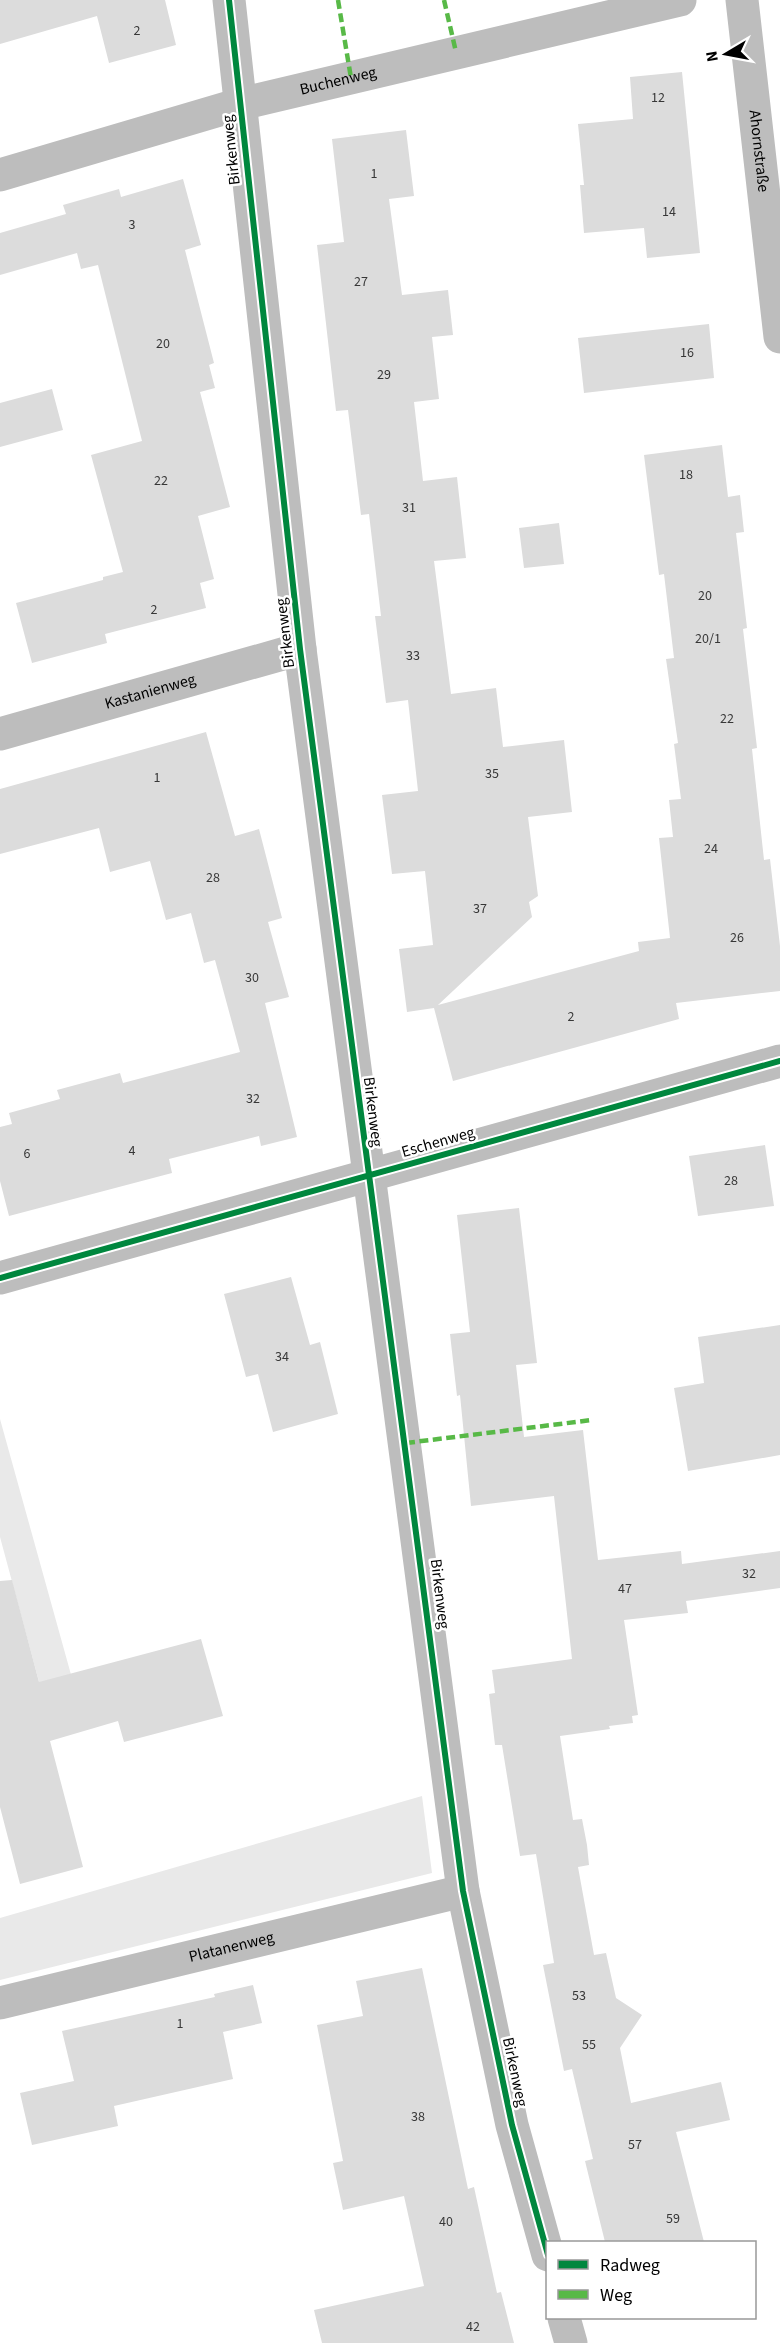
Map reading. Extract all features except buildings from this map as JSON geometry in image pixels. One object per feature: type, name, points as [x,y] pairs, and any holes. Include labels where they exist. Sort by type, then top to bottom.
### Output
[{"type":"street","name":"Birkenweg","points":[[229,0],[300,649],[464,1892],[512,2125],[546,2248]]},
{"type":"street","name":"Buchenweg","points":[[0,175],[240,104],[680,0]]},
{"type":"street","name":"Ahornstraße","points":[[742,0],[780,337]]},
{"type":"street","name":"Kastanienweg","points":[[0,734],[300,649]]},
{"type":"street","name":"Eschenweg","points":[[0,1278],[780,1061]]},
{"type":"street","name":"Platanenweg","points":[[0,2003],[464,1892]]},
{"type":"street","points":[[564,2319],[571,2343]]},
{"type":"shaded area","points":[[0,1419],[80,1707],[48,1715],[0,1537]]},
{"type":"shaded area","points":[[422,1796],[432,1873],[0,1980],[0,1918]]},
{"type":"marked path","points":[[338,0],[351,78]]},
{"type":"marked path","points":[[444,0],[456,52]]},
{"type":"marked path","points":[[406,1443],[592,1420]]},
{"type":"cycle path","points":[[229,0],[300,649],[463,1891],[512,2125],[546,2248]]},
{"type":"cycle path","points":[[0,1278],[780,1061]]}]
